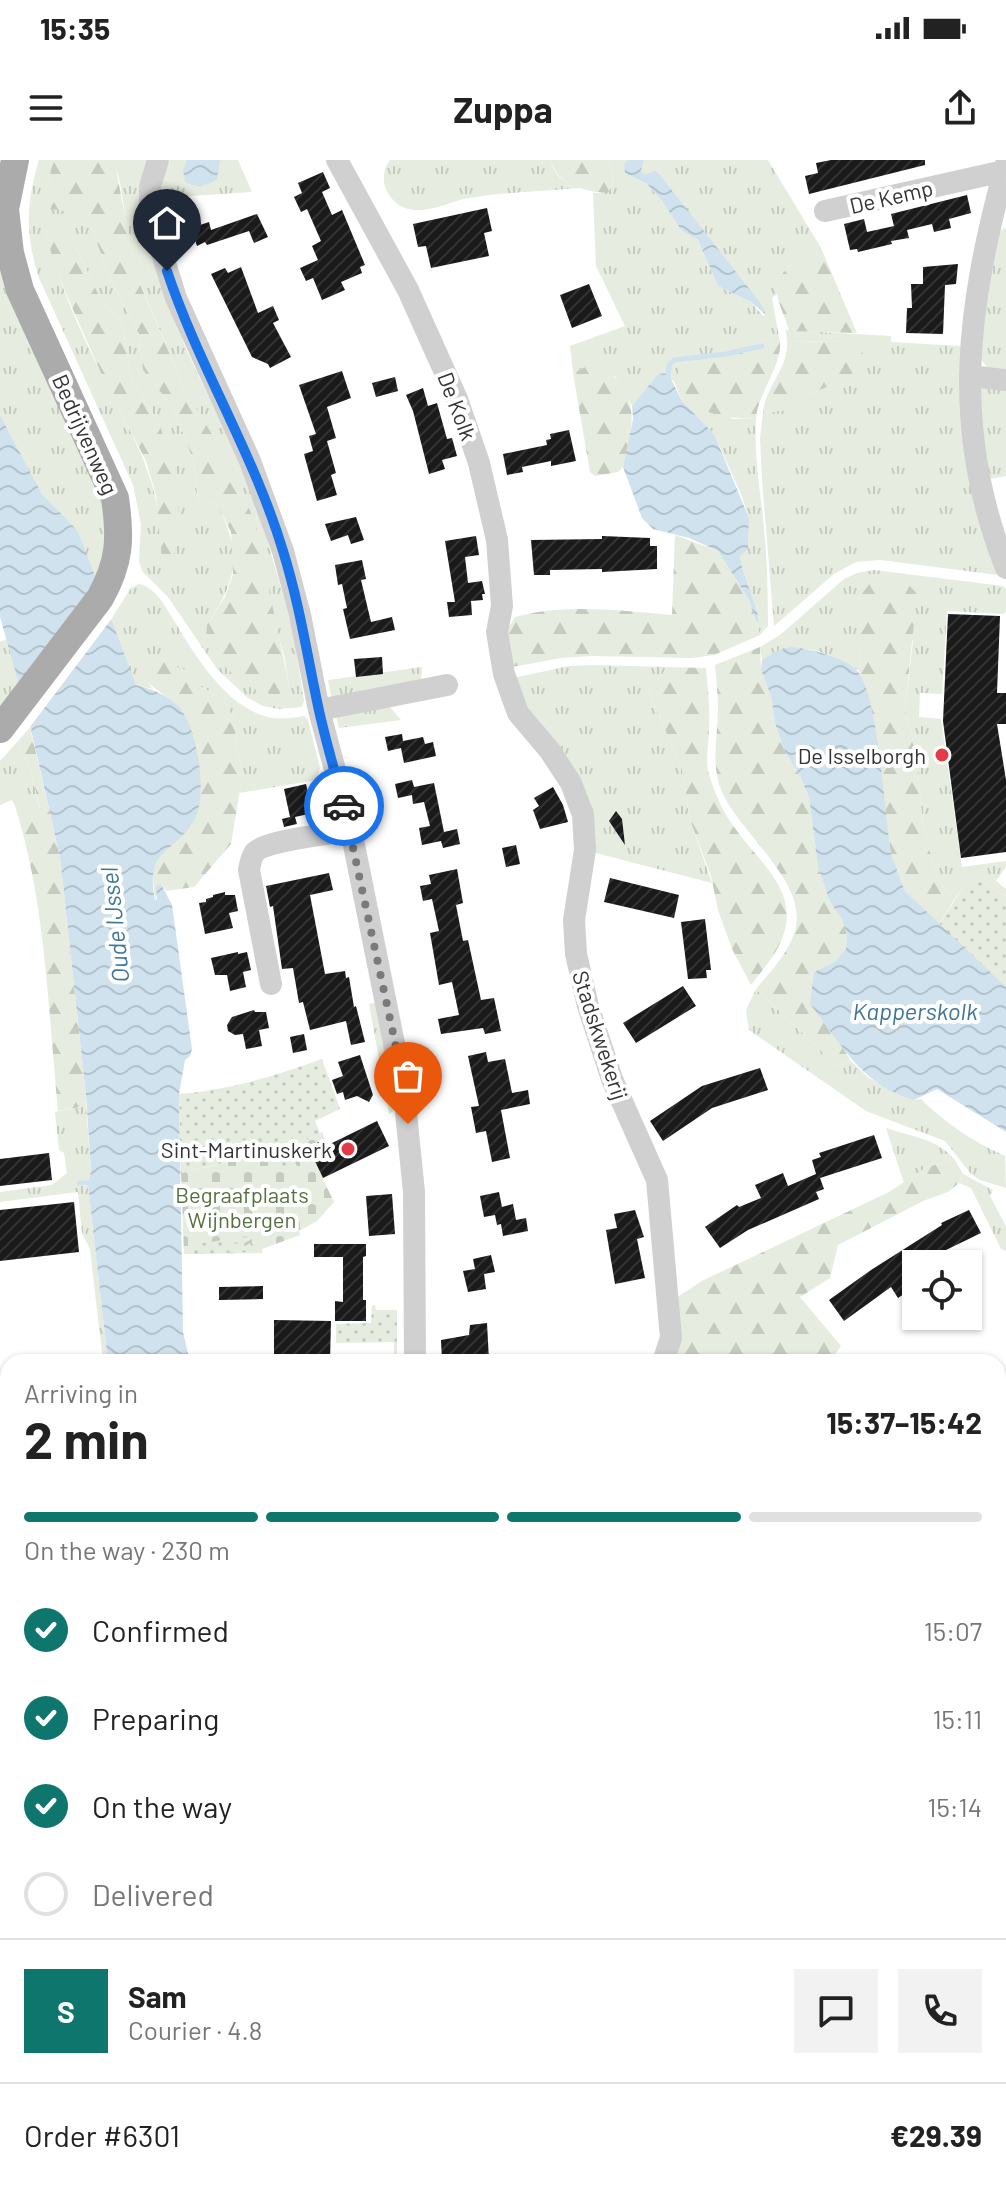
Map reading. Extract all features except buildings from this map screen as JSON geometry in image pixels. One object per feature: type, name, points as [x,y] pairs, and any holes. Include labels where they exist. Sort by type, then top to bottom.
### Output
[{"type":"main road","name":"Bedrijvenweg","points":[[7,721],[85,619],[110,580],[119,551],[120,527],[115,498],[20,290],[10,253],[5,209],[15,160]]},
{"type":"street","points":[[158,160],[150,187],[150,202],[159,244],[176,298],[250,461],[283,551],[300,615],[319,710],[351,830],[404,1093],[414,1192],[415,1354]]},
{"type":"street","name":"De Kolk","points":[[337,160],[408,290],[457,399],[479,463],[497,540],[502,606],[497,632],[504,674]]},
{"type":"street","points":[[1005,168],[1000,217],[976,298],[970,376],[971,436],[978,478],[993,535],[1006,568]]},
{"type":"street","name":"De Kemp","points":[[825,211],[1005,168]]},
{"type":"street","points":[[970,376],[1006,380]]},
{"type":"street","name":"Stadskwekerij","points":[[504,674],[518,713],[550,751],[571,783],[583,815],[585,850],[574,920],[576,954],[588,1006],[612,1079],[657,1180],[671,1338],[666,1354]]},
{"type":"street","points":[[319,710],[422,681],[447,685]]},
{"type":"street","points":[[271,984],[249,870],[254,853],[270,845],[351,830]]},
{"type":"green space","points":[[39,160],[54,160],[44,195],[92,230],[112,282],[139,334],[143,370],[175,410],[194,463],[198,501],[217,504],[225,522],[231,538],[233,566],[225,594],[207,625],[277,696],[289,685],[272,613],[206,426],[184,388],[140,283],[138,264],[128,235],[121,187],[113,160],[148,160],[140,208],[154,264],[186,349],[240,464],[261,518],[293,630],[304,701],[302,707],[279,709],[263,706],[248,698],[217,669],[168,597],[142,571],[139,561],[141,524],[133,485],[34,262],[29,219]],"holes":[[[46,229],[61,229],[79,254],[103,304],[122,323],[131,378],[160,426],[159,517],[145,465],[80,328],[57,269]]]},
{"type":"green space","points":[[54,160],[113,160],[115,163],[129,238],[141,269],[140,284],[184,388],[234,471],[255,523],[289,685],[277,696],[251,688],[227,669],[206,640],[207,625],[225,597],[233,575],[231,532],[217,504],[198,501],[194,463],[175,410],[143,370],[139,334],[112,282],[92,230],[64,211],[45,208],[44,195]]},
{"type":"green space","points":[[170,160],[238,160],[252,192],[160,198],[163,176]]},
{"type":"green space","points":[[390,160],[551,160],[558,175],[582,188],[483,196],[414,210],[398,204],[387,191],[384,176]]},
{"type":"green space","points":[[551,160],[607,160],[614,181],[608,193],[581,188],[558,175]]},
{"type":"green space","points":[[607,160],[627,160],[625,173],[647,184],[681,230],[698,240],[718,286],[751,302],[763,316],[760,304],[661,176],[645,176],[641,171],[644,160],[768,160],[821,248],[791,265],[781,277],[777,294],[772,298],[779,337],[764,339],[762,346],[693,357],[732,419],[756,418],[756,456],[768,599],[768,626],[760,635],[756,622],[759,620],[740,556],[748,548],[749,518],[714,434],[682,401],[674,381],[658,374],[632,406],[615,376],[591,364],[577,371],[574,379],[570,346],[625,326],[596,266],[593,193],[608,193],[614,181]]},
{"type":"green space","points":[[1006,227],[1006,369],[987,367],[979,357],[983,294],[999,232]]},
{"type":"green space","points":[[46,229],[61,229],[79,254],[103,304],[122,323],[131,378],[160,426],[178,482],[179,521],[174,555],[162,560],[156,495],[146,461],[105,382],[67,296],[53,261]]},
{"type":"green space","points":[[821,248],[857,333],[789,331],[779,302],[777,284],[792,265]]},
{"type":"green space","points":[[0,255],[103,490],[109,543],[95,578],[78,531],[42,494],[0,415]]},
{"type":"green space","points":[[786,330],[891,336],[891,342],[960,346],[964,350],[998,575],[880,560],[856,562],[834,574],[774,626],[762,479],[760,438],[763,413],[786,410],[812,393],[840,382],[848,341],[787,342]]},
{"type":"green space","points":[[774,335],[779,337],[779,356],[756,418],[710,413],[692,402],[685,393],[680,382],[679,364],[693,357],[761,346],[764,339]]},
{"type":"green space","points":[[848,341],[862,345],[864,365],[840,382],[812,393],[786,410],[763,413],[784,360],[787,342]]},
{"type":"green space","points":[[591,364],[603,365],[615,378],[624,390],[631,412],[630,436],[623,467],[618,472],[595,476],[590,472],[574,379],[577,371]]},
{"type":"green space","points":[[986,385],[1006,385],[1006,476],[985,480],[976,395]]},
{"type":"green space","points":[[675,535],[718,551],[749,600],[760,635],[714,655],[692,658],[592,656],[512,667],[506,632],[515,617],[574,609],[672,615]]},
{"type":"green space","points":[[874,570],[1003,586],[1006,589],[1006,612],[1003,614],[947,611],[942,694],[920,693],[919,717],[941,719],[962,867],[1006,861],[1006,867],[996,881],[1006,889],[1006,897],[979,880],[963,887],[954,900],[937,878],[923,826],[916,753],[905,709],[913,641],[862,595],[859,671],[823,653],[798,648],[774,653],[762,660],[760,647],[780,635],[844,579]]},
{"type":"green space","points":[[871,582],[909,585],[917,594],[905,709],[916,753],[923,826],[937,878],[954,900],[939,925],[905,891],[891,855],[867,689],[859,671],[861,595]]},
{"type":"green space","points":[[139,584],[159,598],[202,664],[240,704],[272,718],[304,716],[308,720],[320,768],[317,780],[239,793],[243,772],[236,748],[235,721],[224,700],[198,685],[186,670],[147,682],[153,689],[136,685],[122,655],[111,619],[131,588]]},
{"type":"green space","points":[[7,639],[21,685],[0,711],[0,642]]},
{"type":"green space","points":[[760,647],[761,670],[771,696],[775,723],[785,752],[809,797],[818,867],[830,902],[842,919],[847,935],[846,949],[834,962],[814,972],[833,1032],[851,1061],[836,1065],[756,989],[787,949],[797,916],[793,897],[784,879],[731,808],[716,771],[718,708],[715,665]]},
{"type":"green space","points":[[161,661],[186,670],[198,685],[224,700],[235,721],[236,748],[243,772],[231,844],[194,887],[166,891],[161,884],[155,900],[152,870],[164,850],[169,699],[147,682],[147,671]]},
{"type":"green space","points":[[569,666],[668,667],[649,692],[682,769],[690,820],[712,883],[592,852],[513,678]]},
{"type":"green space","points":[[422,667],[421,680],[332,701],[328,680]]},
{"type":"green space","points":[[668,667],[706,668],[710,778],[726,816],[772,876],[785,902],[787,917],[784,933],[770,960],[751,985],[732,949],[718,910],[711,876],[690,820],[682,769],[649,692]]},
{"type":"green space","points":[[386,702],[401,720],[339,728],[335,712]]},
{"type":"green space","points":[[30,727],[60,857],[86,1095],[86,1106],[58,1111],[40,919],[15,806],[40,809],[29,764],[21,752],[19,740]]},
{"type":"green space","points":[[19,740],[21,752],[29,764],[40,810],[15,806],[12,800],[0,805],[0,761]]},
{"type":"green space","points":[[979,880],[1006,897],[1006,987],[939,925],[963,887]]},
{"type":"green space","points":[[756,989],[836,1065],[851,1061],[869,1078],[914,1100],[921,1099],[961,1132],[1005,1156],[1006,1188],[971,1174],[945,1141],[866,1111],[749,1030],[746,1010]]},
{"type":"green space","points":[[378,1002],[398,1108],[389,1114],[369,1004]]},
{"type":"green space","points":[[322,1059],[340,1109],[315,1121],[320,1133],[290,1148],[297,1167],[285,1171],[261,1154],[181,1173],[179,1094],[252,1081]]},
{"type":"green space","points":[[86,1106],[91,1171],[89,1180],[77,1182],[78,1186],[88,1185],[107,1354],[102,1353],[90,1249],[82,1233],[78,1192],[0,1202],[0,1192],[52,1185],[67,1173],[64,1153],[59,1150],[55,1112]]},
{"type":"green space","points":[[886,1128],[932,1143],[955,1160],[927,1167],[904,1183]]},
{"type":"green space","name":"Begraafplaats Wijnbergen","points":[[322,1132],[325,1139],[309,1150],[334,1202],[317,1221],[299,1231],[300,1235],[262,1249],[262,1253],[184,1254],[181,1173],[290,1148]]},
{"type":"green space","points":[[955,1160],[963,1174],[959,1183],[948,1192],[923,1201],[838,1245],[830,1278],[800,1297],[841,1346],[836,1354],[677,1354],[680,1343],[676,1298],[702,1281],[889,1192],[927,1167]]},
{"type":"green space","points":[[963,1174],[993,1190],[990,1196],[1006,1226],[1006,1251],[1001,1249],[971,1188],[959,1183]]},
{"type":"green space","points":[[255,1235],[243,1244],[229,1243],[216,1248],[195,1249],[209,1250],[250,1243],[254,1245],[254,1252],[193,1254],[192,1245]]},
{"type":"green space","points":[[372,1305],[376,1310],[397,1310],[397,1354],[394,1354],[394,1342],[336,1343],[336,1324],[371,1323]]},
{"type":"water","points":[[187,160],[220,160],[217,179],[202,185],[185,182],[183,170]]},
{"type":"water","points":[[627,160],[644,160],[641,171],[645,175],[655,171],[661,176],[761,304],[766,315],[751,302],[718,286],[698,240],[681,230],[647,184],[625,173]]},
{"type":"water","points":[[668,373],[682,401],[714,434],[749,518],[748,549],[740,556],[759,621],[756,622],[749,600],[718,551],[689,538],[653,529],[642,518],[623,467],[633,419],[632,406],[658,374]]},
{"type":"water","name":"Oude IJssel","points":[[0,415],[42,494],[78,531],[136,685],[164,695],[179,707],[191,729],[199,761],[201,793],[195,818],[158,860],[153,882],[155,900],[156,886],[161,884],[172,905],[192,1049],[185,1060],[179,1094],[183,1332],[188,1354],[107,1354],[88,1185],[77,1186],[77,1181],[89,1180],[91,1171],[86,1095],[60,857],[27,712],[0,617]]},
{"type":"water","name":"Kapperskolk","points":[[791,647],[837,658],[859,673],[866,686],[876,731],[891,854],[905,891],[1006,987],[1006,1132],[937,1089],[914,1100],[880,1084],[854,1062],[810,1004],[814,972],[834,962],[846,949],[847,935],[842,919],[830,902],[818,867],[809,797],[785,752],[761,670],[762,660]]},
{"type":"pier","points":[[98,574],[113,617],[27,731],[23,713]]},
{"type":"waterway","points":[[668,380],[669,366],[674,360],[762,346]]},
{"type":"way so far","points":[[344,806],[395,1042],[408,1124]]},
{"type":"place","name":"De Isselborgh","points":[[942,755]]},
{"type":"place","name":"Sint-Martinuskerk","points":[[348,1149]]},
{"type":"route","points":[[167,271],[201,356],[250,461],[283,551],[344,806]]}]
